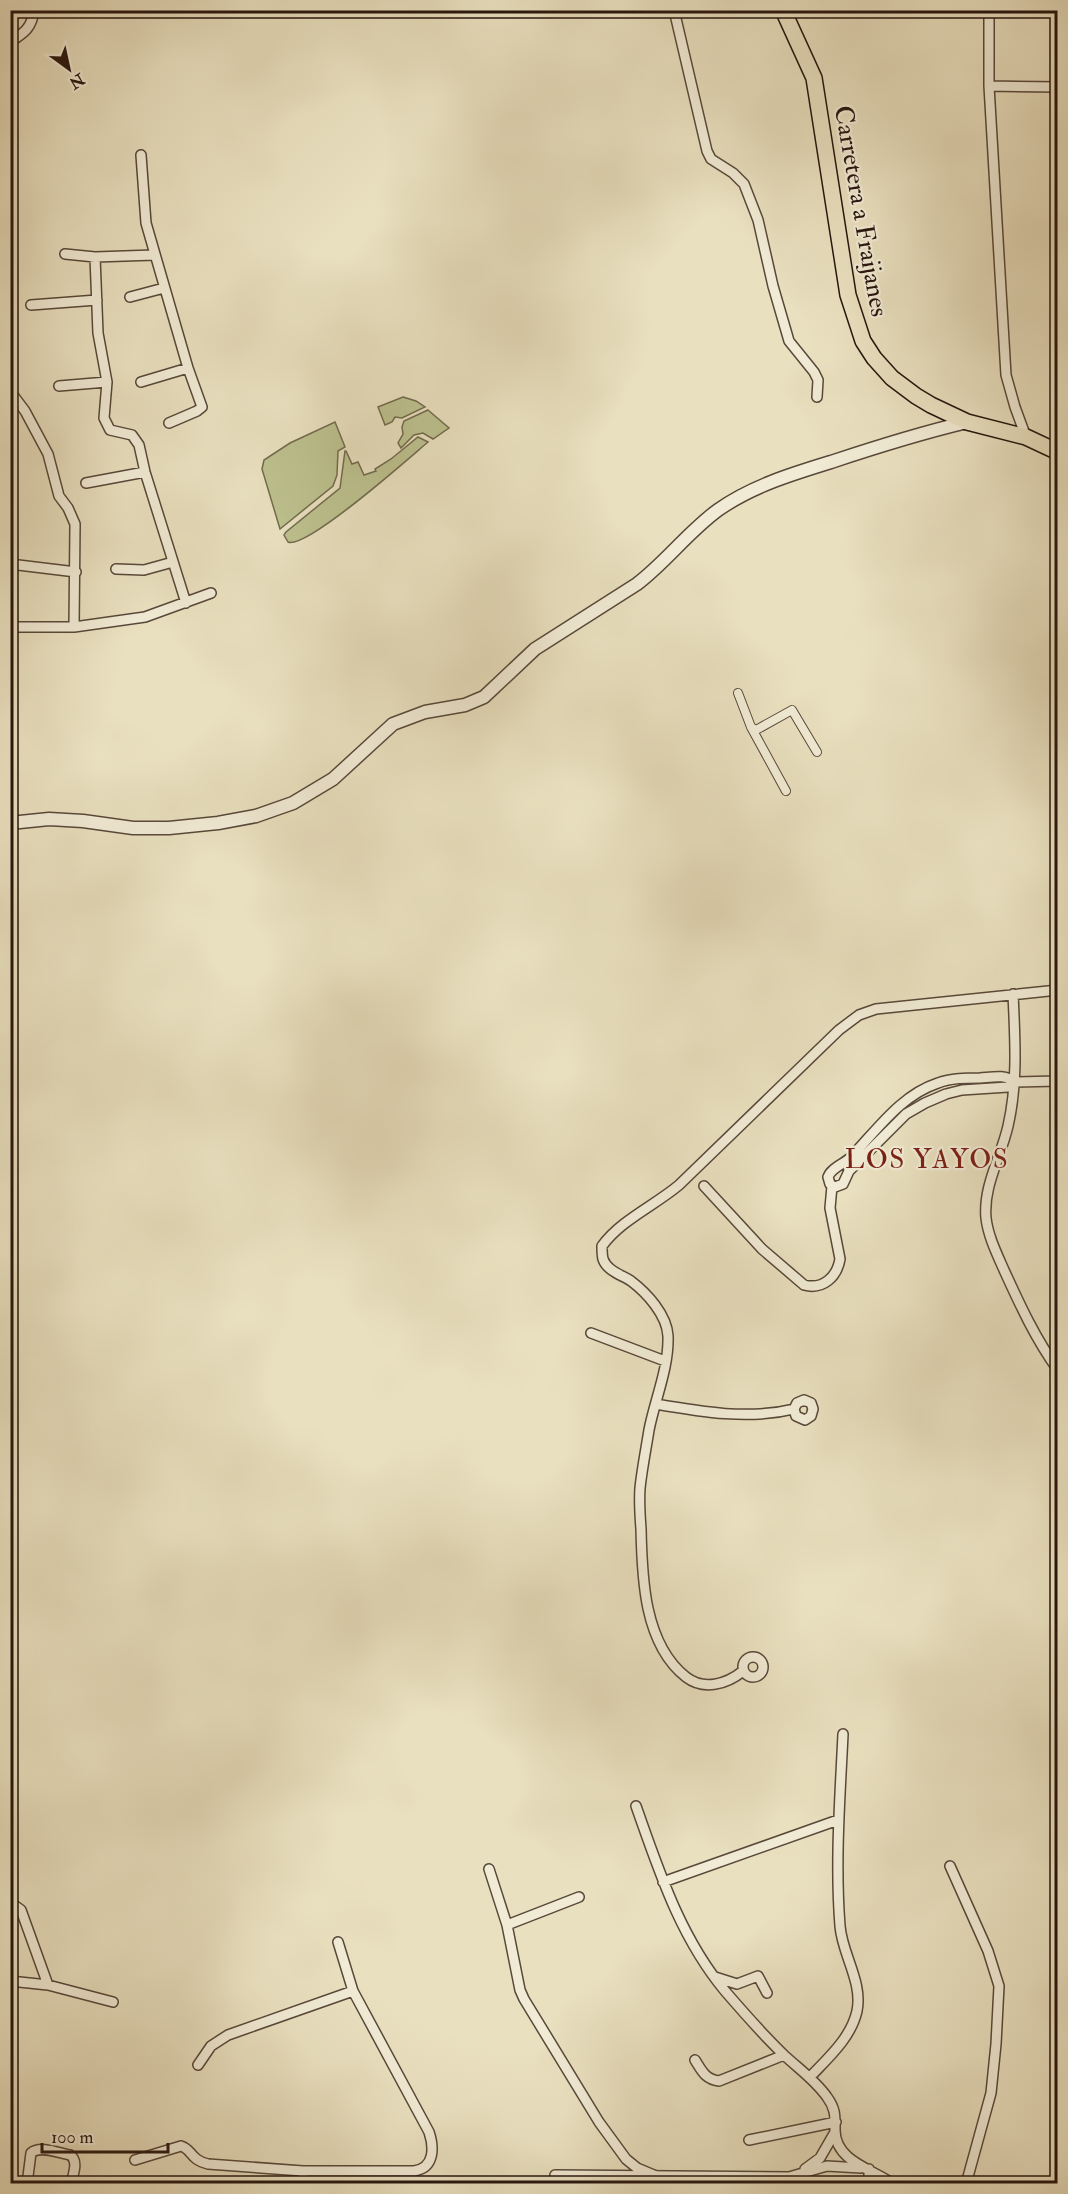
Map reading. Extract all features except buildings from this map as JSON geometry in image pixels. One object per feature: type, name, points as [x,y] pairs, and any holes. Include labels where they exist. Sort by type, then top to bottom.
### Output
[{"type":"main road","name":"Carretera a Fraijanes","points":[[783,10],[814,78],[848,295],[863,341],[874,358],[904,388],[932,405],[967,422],[1026,437],[1058,452]]},
{"type":"street","points":[[10,42],[27,32],[33,20],[34,10]]},
{"type":"street","points":[[674,10],[707,151],[711,159],[733,173],[744,184],[758,220],[789,341],[818,380],[817,397]]},
{"type":"street","points":[[1026,437],[1006,375],[989,86],[989,11],[1048,11]]},
{"type":"street","points":[[989,86],[1058,87]]},
{"type":"street","points":[[141,155],[146,223],[188,369],[202,407],[169,423]]},
{"type":"street","points":[[65,255],[95,257],[154,255]]},
{"type":"street","points":[[95,257],[98,333],[107,382],[105,422],[110,430],[126,432],[136,439],[139,445],[145,472],[186,603]]},
{"type":"street","points":[[130,297],[164,288]]},
{"type":"street","points":[[31,305],[97,300]]},
{"type":"street","points":[[141,382],[188,369]]},
{"type":"street","points":[[59,386],[107,382]]},
{"type":"street","points":[[10,391],[25,411],[48,454],[60,496],[68,507],[75,524],[74,627]]},
{"type":"street","points":[[10,823],[49,819],[133,828],[169,828],[256,816],[293,803],[333,778],[393,724],[425,712],[465,705],[484,697],[535,650],[637,584],[711,515],[752,490],[889,443],[967,422]]},
{"type":"street","points":[[86,483],[145,472]]},
{"type":"street","points":[[116,569],[144,570],[173,562]]},
{"type":"street","points":[[10,564],[76,572]]},
{"type":"street","points":[[10,627],[74,627],[145,617],[211,593]]},
{"type":"street","points":[[738,693],[751,727],[786,791]]},
{"type":"street","points":[[751,727],[756,730],[792,710],[817,752]]},
{"type":"street","points":[[743,1671],[733,1680],[716,1686],[690,1680],[668,1659],[648,1611],[642,1549],[640,1490],[668,1336],[665,1322],[646,1294],[613,1271],[603,1260],[602,1245],[612,1232],[660,1201],[679,1185],[839,1030],[859,1015],[876,1009],[1058,990]]},
{"type":"street","points":[[1013,994],[1015,1082],[1008,1125],[988,1187],[986,1219],[994,1248],[1022,1312],[1058,1370]]},
{"type":"street","points":[[704,1186],[762,1250],[804,1285],[810,1287],[828,1280],[839,1265],[840,1259],[830,1208],[832,1186],[828,1180],[830,1172],[843,1165],[897,1107],[938,1083],[962,1078],[1008,1077],[1015,1082]]},
{"type":"street","points":[[832,1186],[843,1185],[849,1171],[906,1114],[925,1102],[962,1090],[1008,1087],[1015,1082],[1058,1081]]},
{"type":"street","points":[[591,1333],[665,1361]]},
{"type":"street","points":[[656,1404],[729,1414],[774,1414],[794,1409]]},
{"type":"street","points":[[810,2077],[848,2035],[857,2010],[856,1986],[840,1930],[838,1820],[843,1734]]},
{"type":"street","points":[[636,1806],[676,1914],[700,1957],[784,2055],[810,2077],[827,2097],[834,2109],[835,2132],[839,2144],[848,2158],[893,2184]]},
{"type":"street","points":[[663,1882],[838,1820]]},
{"type":"street","points":[[950,1866],[988,1951],[999,1986],[991,2093],[966,2184]]},
{"type":"street","points":[[489,1869],[507,1925],[520,1990],[524,1999],[599,2122],[626,2159],[637,2168],[656,2176]]},
{"type":"street","points":[[507,1925],[579,1898]]},
{"type":"street","points":[[10,1902],[21,1910],[48,1985]]},
{"type":"street","points":[[135,2160],[181,2146],[185,2147],[197,2162],[208,2164],[303,2171],[418,2171],[427,2165],[433,2144],[429,2132],[353,1991],[338,1942]]},
{"type":"street","points":[[715,1977],[737,1984],[758,1976],[768,1994]]},
{"type":"street","points":[[10,1981],[48,1985],[114,2002]]},
{"type":"street","points":[[198,2065],[212,2046],[228,2035],[353,1991]]},
{"type":"street","points":[[695,2060],[705,2076],[710,2080],[719,2081],[784,2055]]},
{"type":"street","points":[[749,2140],[836,2122]]},
{"type":"street","points":[[555,2175],[752,2180],[789,2177],[820,2158],[835,2132]]},
{"type":"street","points":[[27,2184],[31,2153],[40,2149],[70,2155],[74,2158],[70,2184]]},
{"type":"street","points":[[802,2171],[826,2166],[869,2169]]},
{"type":"street","points":[[869,2169],[869,2184]]},
{"type":"street","points":[[302,2184],[303,2171]]},
{"type":"green space","points":[[403,397],[425,407],[402,418],[395,417],[392,422],[385,425],[378,407]]},
{"type":"green space","points":[[428,410],[449,428],[433,439],[423,433],[414,435],[401,448],[398,443],[403,434],[404,421]]},
{"type":"green space","points":[[335,422],[345,447],[338,451],[337,475],[333,486],[280,529],[262,469],[264,460],[290,443]]},
{"type":"green space","points":[[418,437],[428,442],[358,501],[315,532],[298,541],[288,542],[284,535],[286,532],[340,488],[345,451],[352,464],[358,462],[364,475],[376,471],[375,469]]},
{"type":"district","name":"LOS YAYOS","points":[[927,1159]]}]
